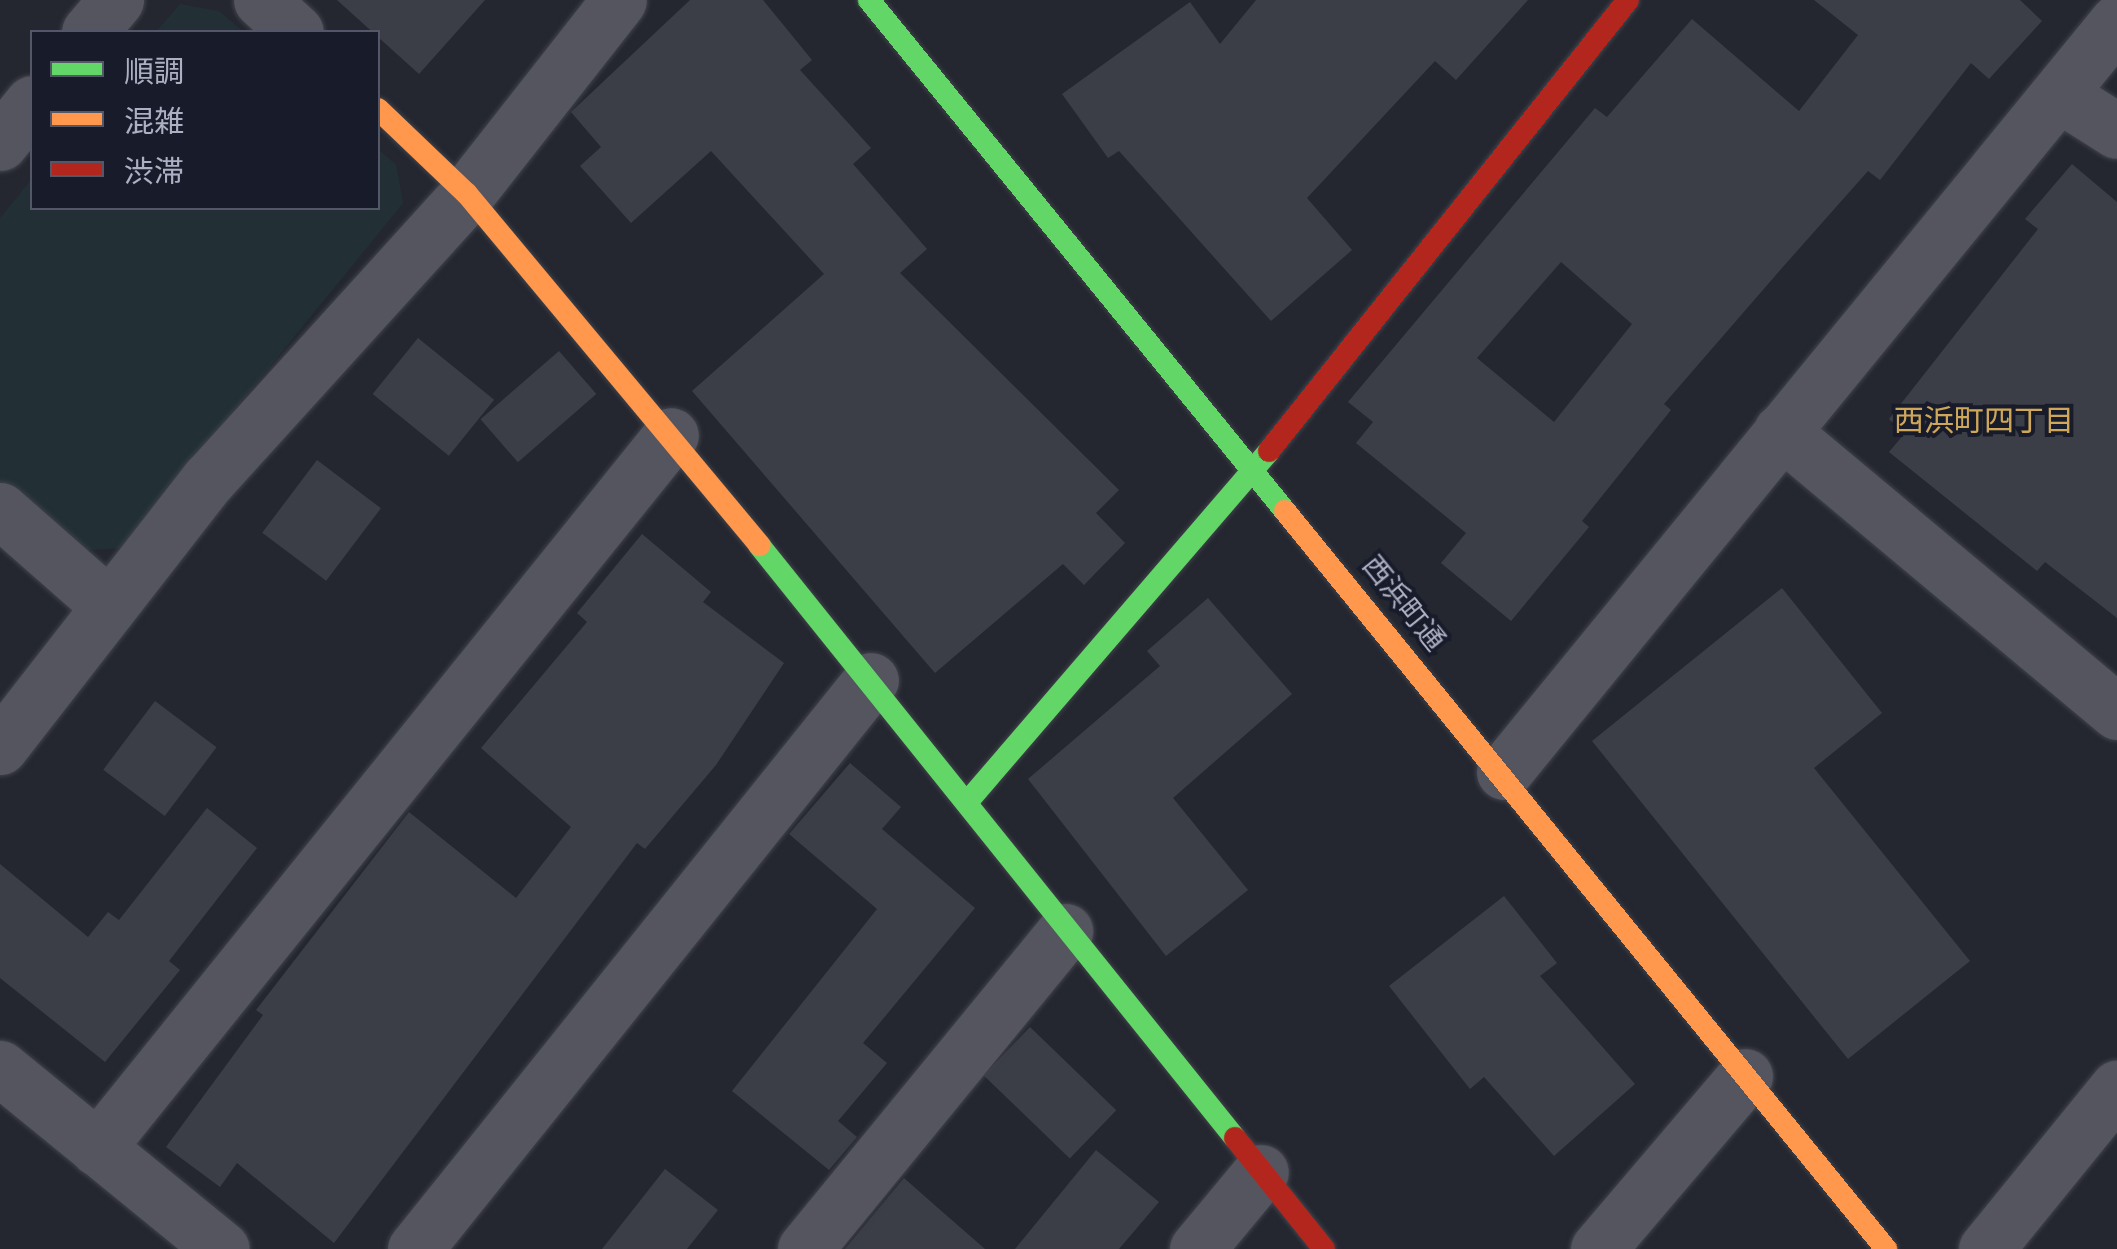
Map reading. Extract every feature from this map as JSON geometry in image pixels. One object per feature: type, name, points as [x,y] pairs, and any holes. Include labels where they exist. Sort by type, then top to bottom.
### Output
[{"type":"street","points":[[91,30],[116,0]]},
{"type":"street","points":[[262,0],[294,30]]},
{"type":"street","points":[[0,748],[107,604],[468,194],[619,0]]},
{"type":"street","name":"西浜町通","points":[[869,0],[1256,467],[1886,1249]]},
{"type":"street","points":[[969,800],[1256,467],[1628,0]]},
{"type":"street","points":[[1504,772],[2117,22]]},
{"type":"street","points":[[2060,95],[2117,132]]},
{"type":"street","points":[[0,143],[30,106]]},
{"type":"street","points":[[380,111],[468,194],[671,435],[969,800],[1065,931],[1324,1249]]},
{"type":"street","points":[[1781,431],[2117,712]]},
{"type":"street","points":[[97,1148],[671,435]]},
{"type":"street","points":[[0,510],[107,604]]},
{"type":"street","points":[[415,1249],[871,680]]},
{"type":"street","points":[[805,1249],[1065,931]]},
{"type":"street","points":[[0,1068],[222,1249]]},
{"type":"street","points":[[1598,1249],[1745,1076]]},
{"type":"street","points":[[1986,1249],[2117,1088]]},
{"type":"street","points":[[1197,1249],[1261,1172]]},
{"type":"shaded area","points":[[180,4],[219,11],[242,30],[158,30]]},
{"type":"shaded area","points":[[380,151],[396,165],[403,203],[122,548],[70,551],[0,493],[0,218],[30,181],[30,210],[380,210]]},
{"type":"building","points":[[337,0],[485,0],[419,74],[380,39],[380,30],[370,30]]},
{"type":"building","points":[[690,0],[763,0],[812,60],[800,70],[871,148],[853,164],[927,249],[900,273],[1119,490],[1096,513],[1125,543],[1084,585],[1063,564],[935,673],[692,391],[824,274],[711,151],[631,223],[580,166],[601,147],[571,112]]},
{"type":"building","points":[[1256,0],[1528,0],[1456,80],[1435,61],[1307,198],[1352,250],[1271,321],[1119,151],[1108,158],[1062,94],[1190,2],[1220,44]]},
{"type":"building","points":[[1814,0],[2020,0],[2042,21],[1989,79],[1971,63],[1880,180],[1868,171],[1782,268],[1664,404],[1671,410],[1582,521],[1589,527],[1511,621],[1441,563],[1466,533],[1356,443],[1373,422],[1348,402],[1595,108],[1607,117],[1692,19],[1799,111],[1858,35]],"holes":[[[1561,262],[1632,324],[1554,422],[1477,358]]]},
{"type":"building","points":[[2072,164],[2117,202],[2117,618],[2045,562],[2037,571],[1889,452],[1905,433],[1889,419],[2038,229],[2025,219]]},
{"type":"building","points":[[418,338],[494,400],[449,456],[373,394]]},
{"type":"building","points":[[559,351],[596,394],[518,462],[481,419]]},
{"type":"building","points":[[317,460],[381,508],[326,581],[262,533]]},
{"type":"building","points":[[642,534],[711,592],[703,602],[784,663],[716,765],[645,849],[637,843],[334,1243],[237,1163],[220,1187],[166,1147],[263,1015],[256,1010],[409,812],[516,898],[571,827],[481,748],[587,622],[577,613]]},
{"type":"building","points":[[1782,588],[1882,713],[1814,768],[1970,961],[1848,1059],[1592,741]]},
{"type":"building","points":[[1208,598],[1292,694],[1173,798],[1248,890],[1166,956],[1028,779],[1160,666],[1147,651]]},
{"type":"building","points":[[155,701],[216,747],[165,816],[103,770]]},
{"type":"building","points":[[850,763],[901,807],[882,829],[975,908],[863,1043],[887,1063],[838,1121],[857,1137],[829,1170],[732,1091],[877,909],[789,834]]},
{"type":"building","points":[[207,808],[257,848],[169,961],[180,970],[105,1062],[0,978],[0,864],[88,937],[108,912],[119,920]]},
{"type":"building","points":[[1504,896],[1557,963],[1540,976],[1635,1084],[1554,1156],[1484,1077],[1470,1089],[1389,986]]},
{"type":"building","points":[[1030,1027],[1116,1110],[1070,1159],[983,1075]]},
{"type":"building","points":[[1096,1150],[1159,1202],[1119,1249],[1015,1249]]},
{"type":"building","points":[[665,1169],[718,1210],[687,1249],[602,1249]]},
{"type":"building","points":[[904,1178],[938,1208],[985,1249],[845,1249]]},
{"type":"traffic: fast","points":[[869,0],[1285,511]]},
{"type":"traffic: fast","points":[[969,800],[1269,451]]},
{"type":"traffic: fast","points":[[759,545],[1235,1138]]},
{"type":"traffic: slow","points":[[380,111],[467,194],[759,545]]},
{"type":"traffic: slow","points":[[1285,511],[1886,1249]]},
{"type":"traffic: jam","points":[[1269,451],[1628,0]]},
{"type":"traffic: jam","points":[[1235,1138],[1324,1249]]},
{"type":"district","name":"西浜町四丁目","points":[[1984,419]]}]
